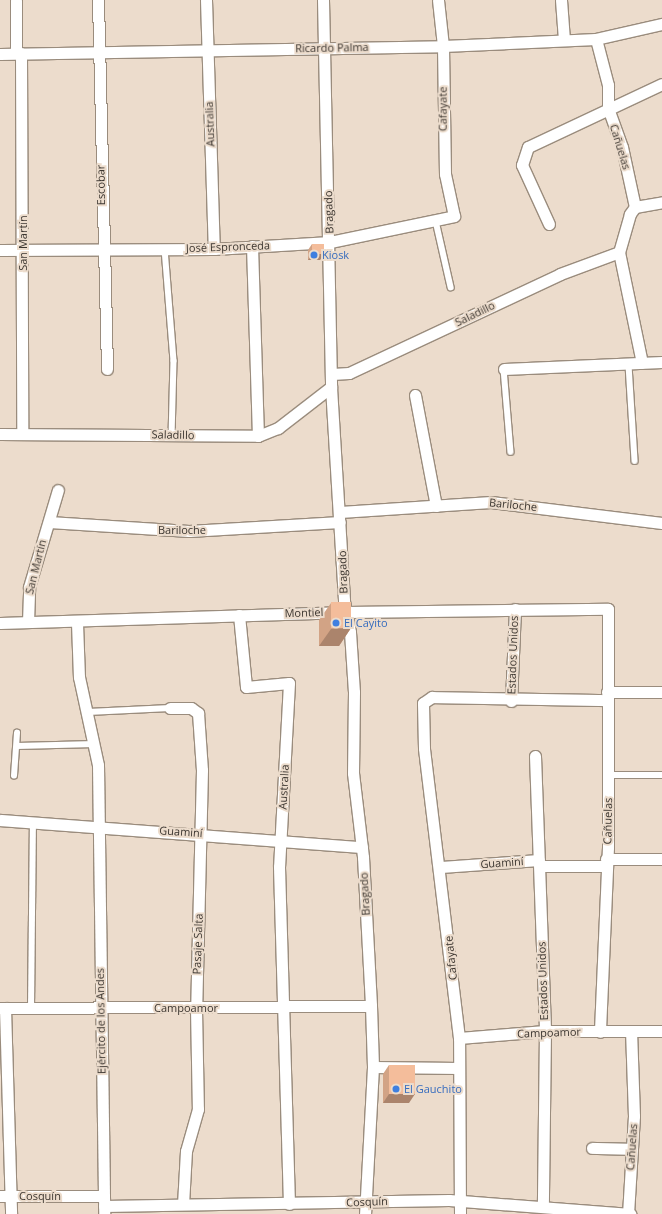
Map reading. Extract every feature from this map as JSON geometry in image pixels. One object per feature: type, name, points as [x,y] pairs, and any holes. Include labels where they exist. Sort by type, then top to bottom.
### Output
[{"type":"street","name":"San Martín","points":[[16,0],[23,250],[22,433]]},
{"type":"street","name":"Escobar","points":[[98,0],[102,248],[107,369]]},
{"type":"street","name":"Australia","points":[[206,0],[214,249]]},
{"type":"street","name":"Bragado","points":[[323,0],[330,242],[331,387],[346,612],[354,692],[353,773],[362,847],[371,1006],[372,1067],[367,1203],[365,1214]]},
{"type":"street","name":"Cafayate","points":[[438,0],[442,46],[444,174],[454,216]]},
{"type":"street","points":[[561,0],[564,40]]},
{"type":"street","name":"Ricardo Palma","points":[[0,54],[99,51],[442,46],[596,39],[662,24]]},
{"type":"street","name":"Cañuelas","points":[[596,39],[608,85],[608,108],[622,147],[635,207]]},
{"type":"street","points":[[549,224],[522,165],[528,147],[608,108],[662,84]]},
{"type":"street","points":[[642,363],[620,252],[630,214],[635,207],[662,202]]},
{"type":"street","name":"José Espronceda","points":[[0,250],[102,248],[214,249],[330,242],[454,216]]},
{"type":"street","points":[[252,246],[258,436]]},
{"type":"street","name":"Saladillo","points":[[332,374],[349,373],[560,274],[620,252]]},
{"type":"street","points":[[504,369],[629,365],[662,362]]},
{"type":"street","name":"Saladillo","points":[[0,434],[258,436],[278,428],[331,387]]},
{"type":"street","points":[[415,395],[436,506]]},
{"type":"street","name":"San Martín","points":[[28,622],[30,587],[58,490]]},
{"type":"street","name":"Bariloche","points":[[49,522],[189,530],[492,502],[662,523]]},
{"type":"street","name":"Estados Unidos","points":[[511,701],[515,609]]},
{"type":"street","name":"Cañuelas","points":[[600,1032],[608,775],[608,609]]},
{"type":"street","name":"Montiel","points":[[0,623],[77,622],[346,612],[608,609]]},
{"type":"street","name":"Australia","points":[[238,615],[246,687],[289,683],[281,839],[281,1006],[289,1204]]},
{"type":"street","name":"Ejército de los Andes","points":[[77,622],[79,677],[95,744],[98,827],[104,1205]]},
{"type":"street","points":[[511,701],[662,692]]},
{"type":"street","name":"Cafayate","points":[[460,1214],[459,1038],[441,867],[424,748],[423,703],[432,697],[511,701]]},
{"type":"street","name":"Pasaje Salta","points":[[170,708],[191,708],[198,713],[201,834],[196,1009],[198,1109],[186,1151],[183,1204]]},
{"type":"street","name":"Estados Unidos","points":[[536,756],[545,1032],[543,1206]]},
{"type":"street","name":"Guaminí","points":[[0,820],[281,839],[362,847]]},
{"type":"street","name":"Guaminí","points":[[441,867],[662,859]]},
{"type":"street","name":"Campoamor","points":[[3,1008],[101,1007],[196,1009],[281,1006],[371,1006]]},
{"type":"street","points":[[3,1008],[5,1196],[11,1214]]},
{"type":"street","name":"Campoamor","points":[[459,1038],[545,1032],[662,1031]]},
{"type":"street","name":"Cañuelas","points":[[629,1214],[634,1091],[631,1032]]},
{"type":"street","points":[[372,1067],[459,1068]]},
{"type":"street","points":[[592,1148],[632,1149]]},
{"type":"street","name":"Cosquín","points":[[5,1196],[104,1205],[183,1204],[264,1209],[289,1204],[460,1201],[518,1210],[543,1206],[629,1214]]},
{"type":"lane","points":[[436,221],[451,286]]},
{"type":"lane","points":[[165,249],[174,361],[172,435]]},
{"type":"lane","points":[[629,365],[635,461]]},
{"type":"lane","points":[[504,369],[511,452]]},
{"type":"lane","points":[[88,712],[170,708]]},
{"type":"lane","points":[[14,776],[17,733]]},
{"type":"lane","points":[[17,746],[95,744]]},
{"type":"lane","points":[[608,775],[662,775]]},
{"type":"lane","points":[[31,1008],[33,823]]},
{"type":"building","points":[[312,244],[324,244],[324,254],[312,254]]},
{"type":"building","points":[[331,602],[351,602],[351,628],[331,628]]},
{"type":"building","points":[[389,1065],[415,1065],[415,1094],[389,1094]]},
{"type":"place","name":"Kiosk","points":[[314,255]]},
{"type":"place","name":"El Cayito","points":[[336,623]]},
{"type":"place","name":"El Gauchito","points":[[396,1089]]}]
